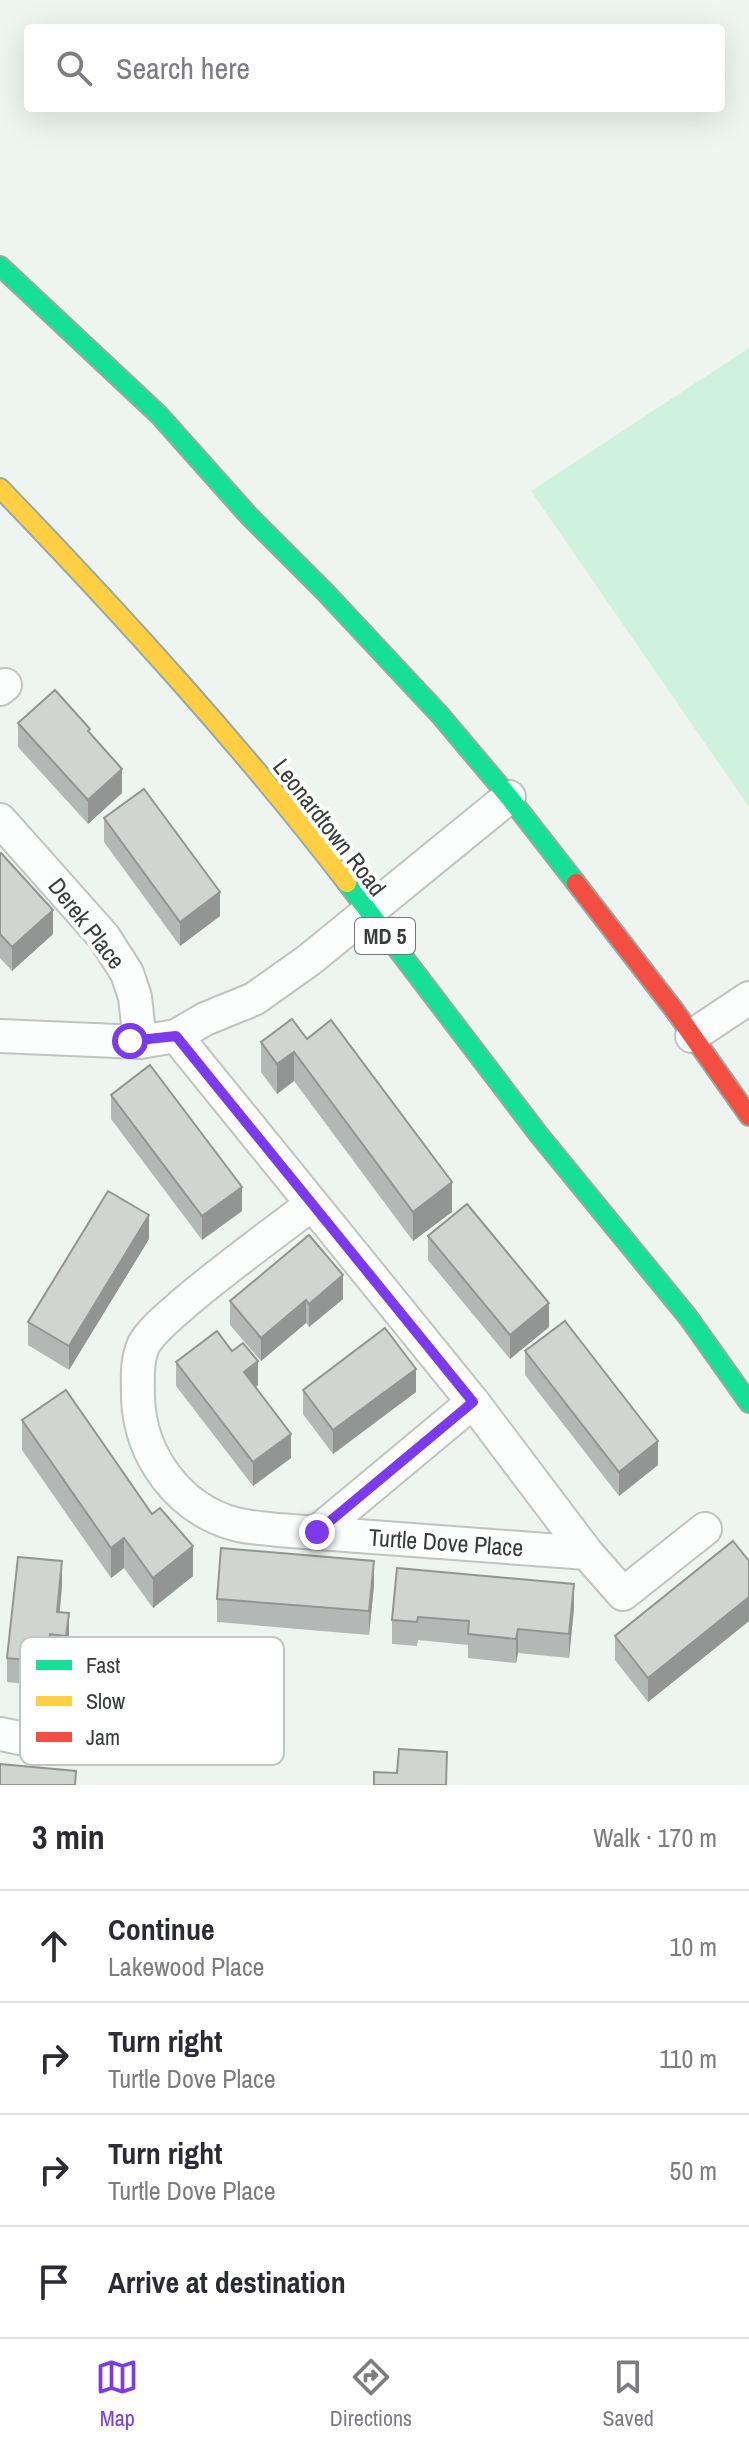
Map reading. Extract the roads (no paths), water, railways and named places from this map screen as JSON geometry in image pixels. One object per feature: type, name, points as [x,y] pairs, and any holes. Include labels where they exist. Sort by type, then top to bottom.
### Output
[{"type":"highway","points":[[0,266],[159,415],[249,516],[440,715],[509,797],[692,1036],[749,1116]]},
{"type":"highway","name":"Leonardtown Road","points":[[0,488],[84,576],[292,812],[539,1135],[688,1317],[749,1403]]},
{"type":"street","points":[[0,1036],[140,1042],[176,1036],[205,1019],[254,999],[309,960],[509,797]]},
{"type":"street","name":"Derek Place","points":[[0,820],[104,937],[127,973],[135,997],[140,1042]]},
{"type":"street","points":[[692,1036],[749,998]]},
{"type":"street","points":[[176,1036],[473,1402],[587,1553],[623,1594],[705,1529]]},
{"type":"street","points":[[312,1204],[204,1287],[159,1326],[145,1343],[137,1376],[140,1425],[148,1446],[159,1467],[184,1498],[235,1524],[317,1532]]},
{"type":"street","name":"Turtle Dove Place","points":[[317,1532],[473,1402]]},
{"type":"street","name":"Turtle Dove Place","points":[[317,1532],[587,1553]]},
{"type":"street","points":[[0,1734],[20,1738]]}]
